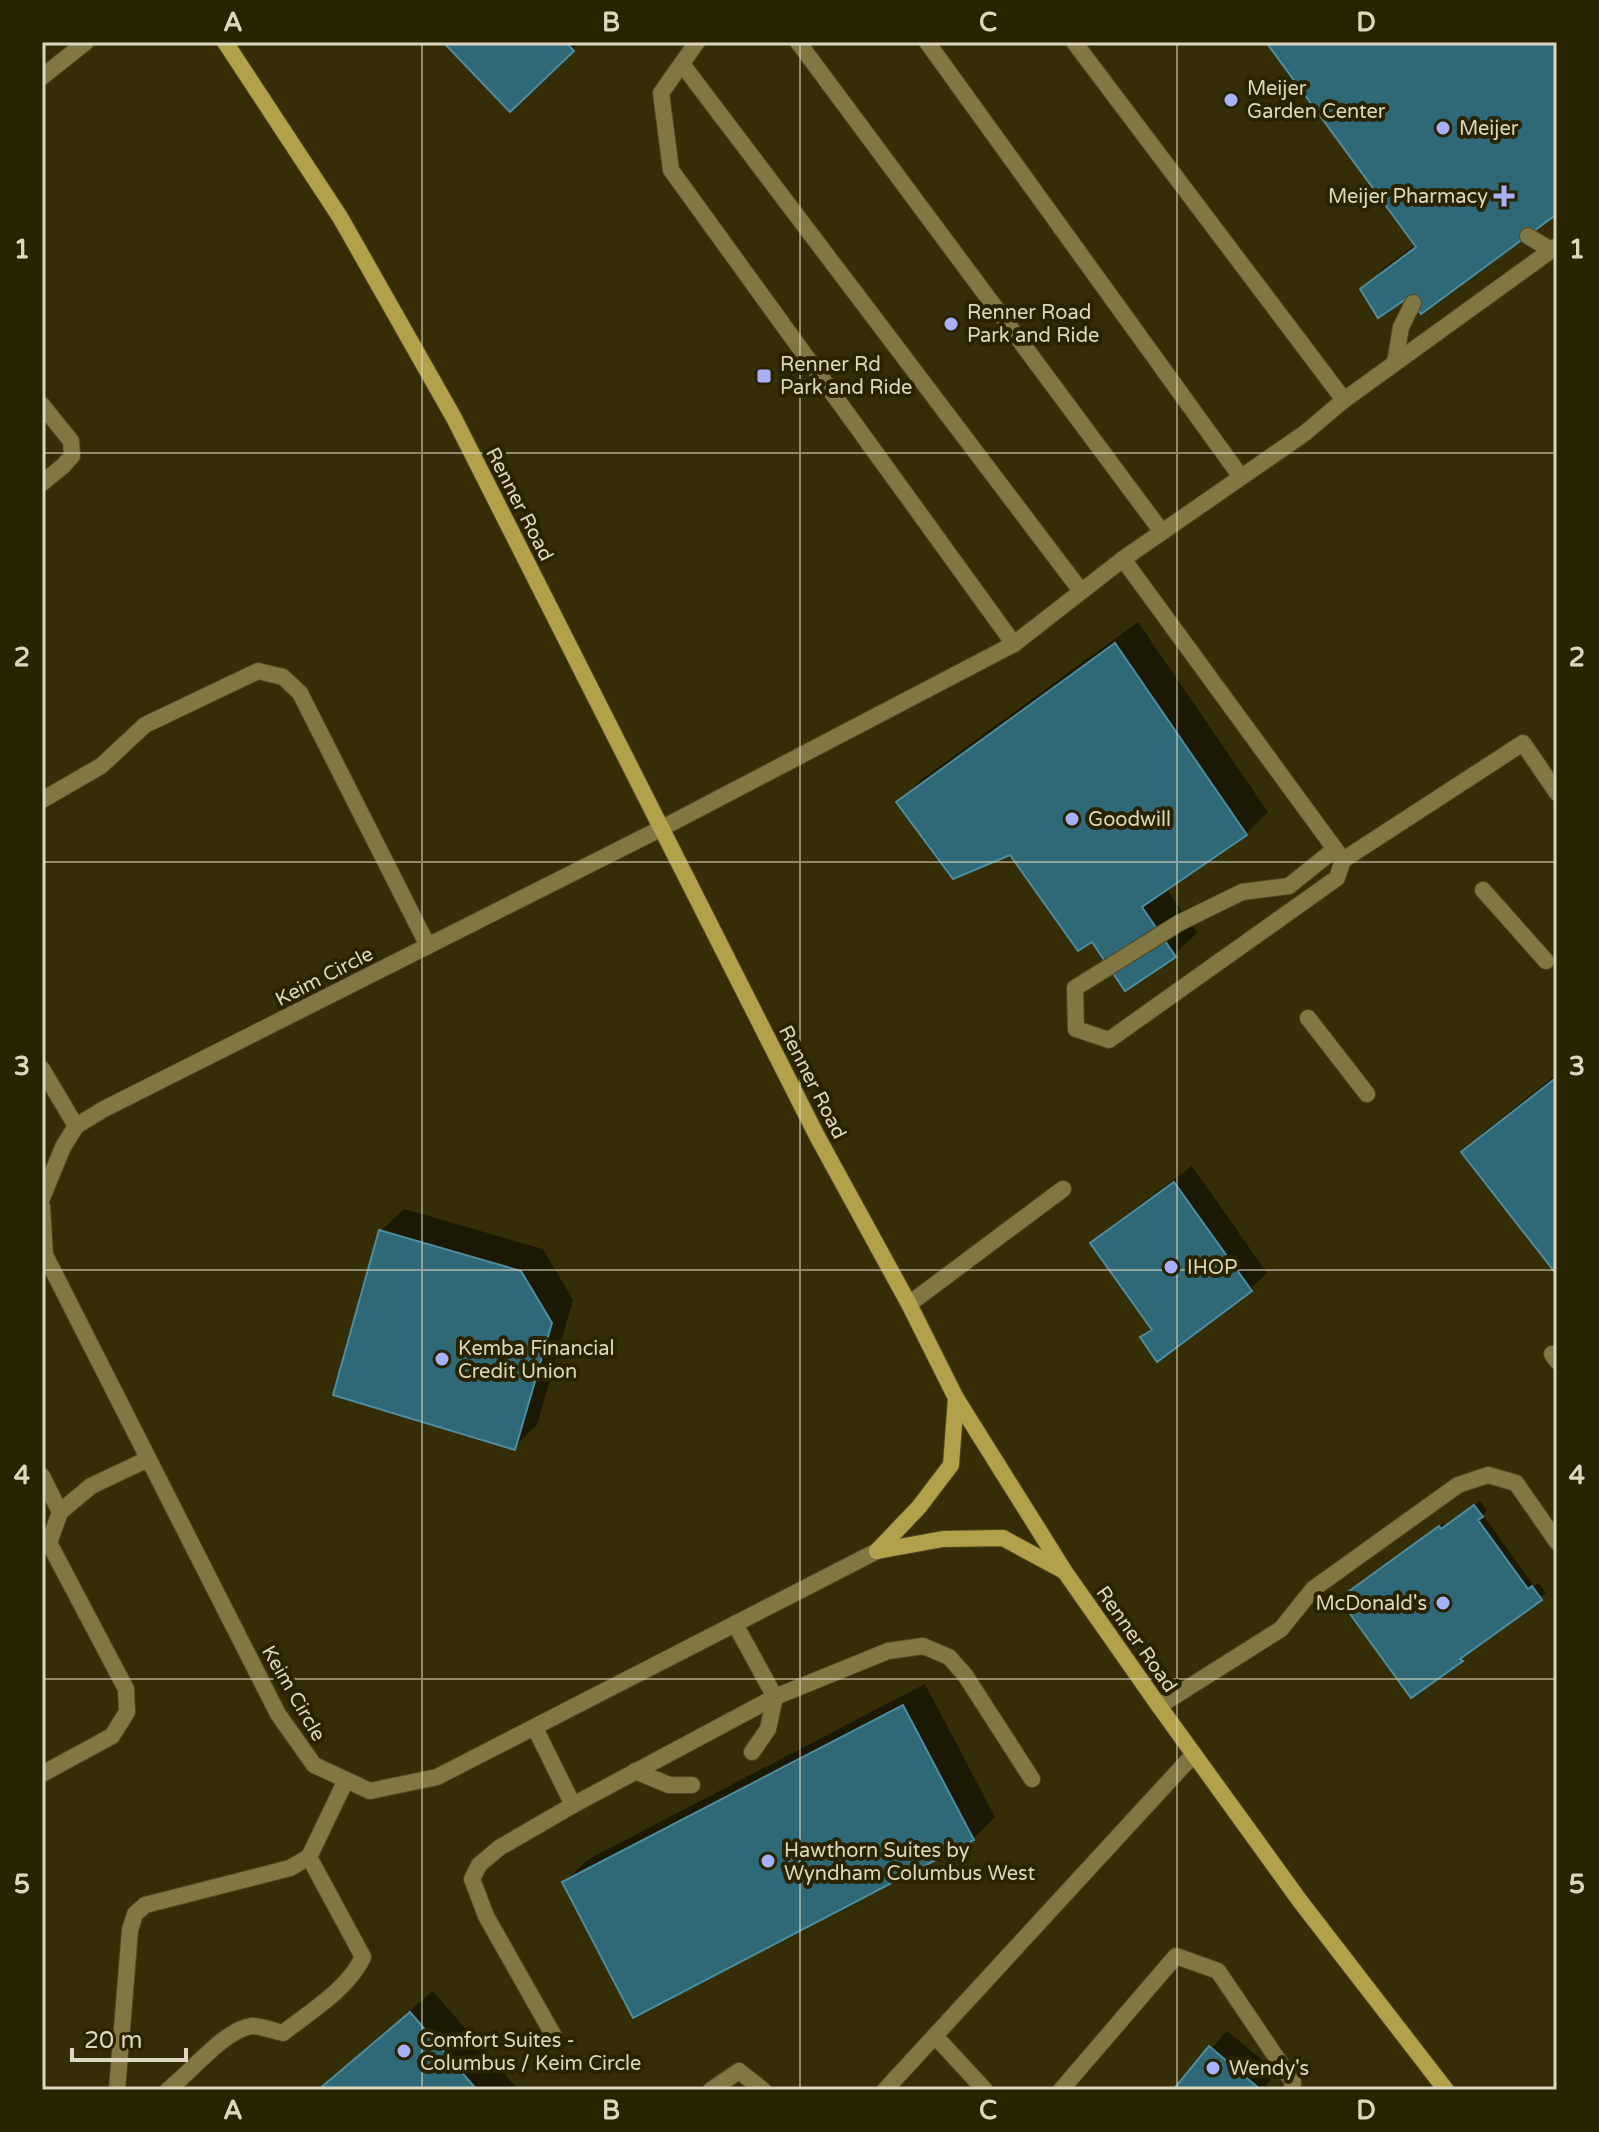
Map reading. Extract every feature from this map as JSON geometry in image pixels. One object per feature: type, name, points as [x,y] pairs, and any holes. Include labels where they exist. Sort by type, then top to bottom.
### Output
[{"type":"main road","name":"Renner Road","points":[[225,42],[340,217],[454,418],[810,1121],[956,1398],[1065,1572],[1159,1706],[1300,1901],[1446,2090]]},
{"type":"main road","points":[[877,1551],[919,1507],[951,1465],[956,1398]]},
{"type":"main road","points":[[877,1551],[943,1539],[1003,1538],[1065,1572]]},
{"type":"street","points":[[42,77],[86,42]]},
{"type":"street","points":[[697,42],[661,93],[671,170],[1014,644]]},
{"type":"street","points":[[798,42],[1162,532]]},
{"type":"street","points":[[927,42],[1241,477]]},
{"type":"street","points":[[1074,42],[1344,400]]},
{"type":"street","points":[[682,64],[1081,591]]},
{"type":"street","points":[[1528,236],[1554,248]]},
{"type":"street","name":"Keim Circle","points":[[76,1126],[662,828],[1014,644],[1123,559],[1305,433],[1344,400],[1554,248]]},
{"type":"street","points":[[1395,363],[1401,327],[1413,303]]},
{"type":"street","points":[[42,405],[71,441],[72,456],[42,483]]},
{"type":"street","points":[[1123,559],[1339,855],[1337,878],[1109,1040],[1076,1029],[1075,988],[1179,923],[1242,892],[1289,886],[1339,855],[1523,743],[1557,793]]},
{"type":"street","points":[[42,800],[101,766],[145,725],[258,671],[283,677],[300,693],[428,946]]},
{"type":"street","points":[[1483,890],[1546,961]]},
{"type":"street","points":[[1308,1018],[1367,1094]]},
{"type":"street","points":[[42,1069],[76,1126],[44,1189]]},
{"type":"street","points":[[909,1304],[1063,1189]]},
{"type":"street","name":"Keim Circle","points":[[42,1206],[45,1255],[278,1714],[314,1765],[370,1791],[437,1777],[877,1551]]},
{"type":"street","points":[[42,1774],[112,1736],[127,1712],[126,1689],[45,1544],[60,1512],[91,1486],[148,1459]]},
{"type":"street","points":[[1159,1706],[1281,1629],[1313,1589],[1458,1485],[1488,1475],[1516,1483],[1557,1542]]},
{"type":"street","points":[[42,1476],[60,1512]]},
{"type":"street","points":[[735,1624],[775,1697],[768,1729],[752,1752]]},
{"type":"street","points":[[555,2038],[486,1916],[472,1879],[479,1865],[499,1848],[635,1771],[775,1697],[888,1651],[923,1646],[949,1657],[965,1675],[1032,1779]]},
{"type":"street","points":[[535,1728],[573,1805]]},
{"type":"street","points":[[888,2089],[1194,1754]]},
{"type":"street","points":[[635,1771],[669,1785],[692,1785]]},
{"type":"street","points":[[117,2090],[130,1930],[135,1914],[145,1905],[290,1868],[309,1857],[346,1780]]},
{"type":"street","points":[[168,2090],[187,2076],[226,2037],[252,2026],[283,2033],[335,1992],[356,1971],[363,1957],[309,1857]]},
{"type":"street","points":[[1061,2090],[1176,1956],[1218,1971],[1293,2082],[1292,2090]]},
{"type":"street","points":[[935,2036],[985,2090]]},
{"type":"street","points":[[711,2090],[739,2071],[763,2090]]},
{"type":"building","points":[[443,42],[566,42],[574,51],[510,112]]},
{"type":"building","name":"Meijer","points":[[1266,42],[1557,42],[1557,214],[1421,314],[1409,297],[1378,318],[1360,289],[1416,247]]},
{"type":"building","name":"Goodwill","points":[[1115,643],[1247,835],[1142,907],[1176,957],[1125,991],[1092,942],[1078,951],[1010,855],[953,879],[896,802]]},
{"type":"building","points":[[1557,1077],[1557,1275],[1461,1152]]},
{"type":"building","name":"IHOP","points":[[1174,1182],[1252,1291],[1157,1362],[1140,1337],[1152,1330],[1090,1243]]},
{"type":"building","name":"Kemba Financial Credit Union","points":[[379,1230],[521,1271],[552,1323],[515,1450],[333,1395]]},
{"type":"building","name":"McDonald's","points":[[1474,1505],[1483,1517],[1478,1520],[1528,1589],[1532,1586],[1542,1600],[1411,1698],[1345,1607],[1354,1600],[1348,1592],[1439,1526],[1441,1529]]},
{"type":"building","name":"Hawthorn Suites by Wyndham Columbus West","points":[[903,1705],[974,1840],[633,2018],[562,1882]]},
{"type":"building","name":"Comfort Suites - Columbus / Keim Circle","points":[[410,2012],[477,2090],[318,2090]]},
{"type":"building","name":"Wendy's","points":[[1209,2046],[1261,2090],[1173,2090]]},
{"type":"place","name":"Meijer Garden Center","points":[[1231,100]]},
{"type":"place","name":"Meijer","points":[[1443,128]]},
{"type":"place","name":"Meijer Pharmacy","points":[[1504,196]]},
{"type":"place","name":"Renner Road Park and Ride","points":[[951,324]]},
{"type":"place","name":"Renner Rd Park and Ride","points":[[764,376]]},
{"type":"place","name":"Goodwill","points":[[1072,819]]},
{"type":"place","name":"IHOP","points":[[1171,1267]]},
{"type":"place","name":"Kemba Financial Credit Union","points":[[442,1359]]},
{"type":"place","name":"McDonald's","points":[[1443,1603]]},
{"type":"place","name":"Hawthorn Suites by Wyndham Columbus West","points":[[768,1861]]},
{"type":"place","name":"Comfort Suites - Columbus / Keim Circle","points":[[404,2051]]},
{"type":"place","name":"Wendy's","points":[[1213,2068]]}]
